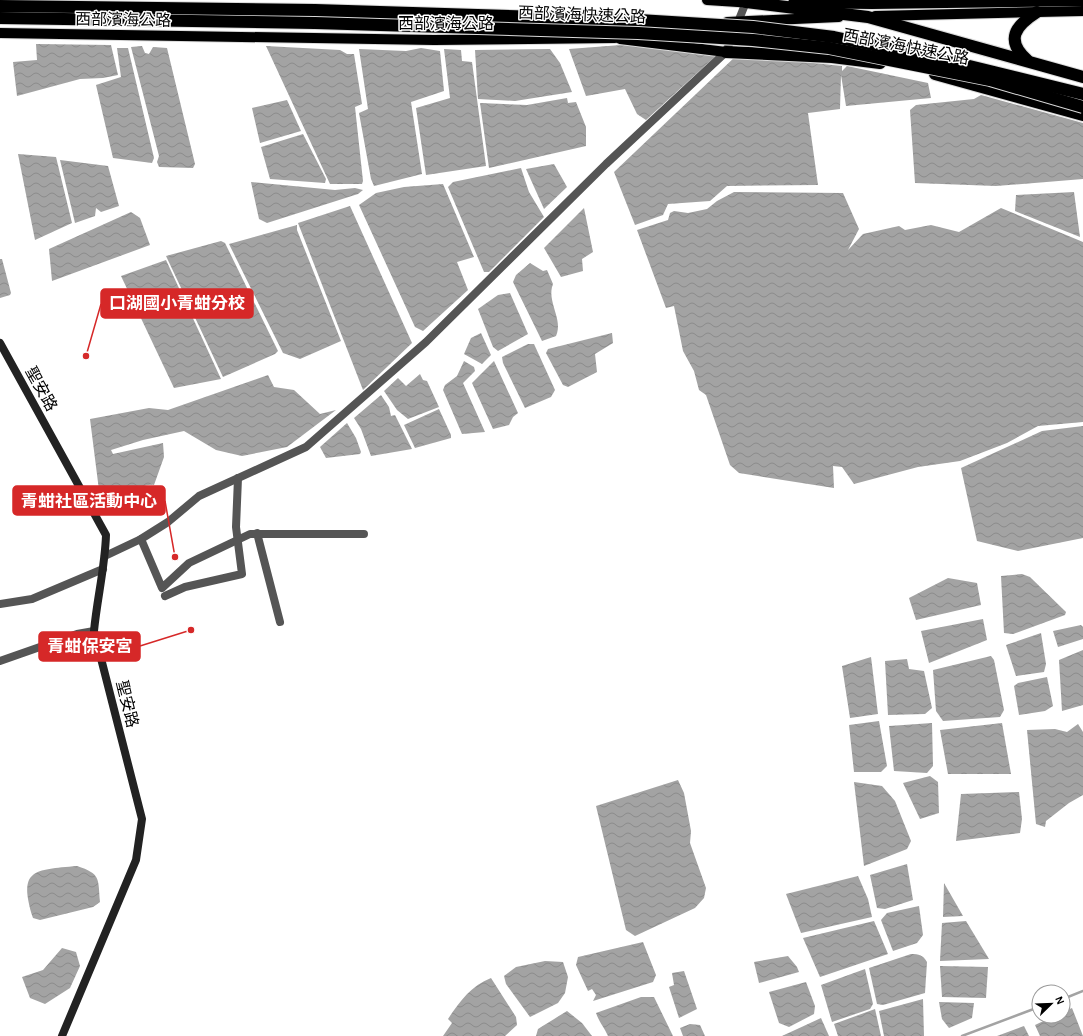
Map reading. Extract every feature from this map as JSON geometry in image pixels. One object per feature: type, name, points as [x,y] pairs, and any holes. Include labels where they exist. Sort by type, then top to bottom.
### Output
[{"type":"highway","points":[[746,2],[868,17],[1083,77]]},
{"type":"highway","name":"西部濱海快速公路","points":[[0,6],[316,10],[639,20],[753,27],[834,37],[949,61],[1083,94]]},
{"type":"highway","points":[[1028,61],[1019,52],[1014,41],[1017,30],[1024,20],[1038,12]]},
{"type":"highway","name":"西部濱海快速公路","points":[[0,18],[315,23],[638,33],[753,40],[829,48],[983,79],[1083,107]]},
{"type":"highway","points":[[726,52],[832,57],[907,67],[1083,115]]},
{"type":"main road","points":[[707,0],[872,4],[1083,1]]},
{"type":"main road","name":"西部濱海公路","points":[[0,33],[434,40],[614,38],[738,20],[1083,11]]},
{"type":"main road","points":[[614,38],[726,52]]},
{"type":"street","points":[[105,556],[141,540],[168,522],[199,496],[306,446],[312,441],[426,342],[606,164],[726,52],[746,2]]},
{"type":"street","name":"聖安路","points":[[0,343],[106,535],[105,556],[94,630],[142,819],[136,860],[62,1036]]},
{"type":"street","points":[[165,596],[185,587],[242,574],[236,540],[238,478]]},
{"type":"street","points":[[257,533],[280,622]]},
{"type":"street","points":[[141,540],[162,588],[189,563],[250,534],[364,534]]},
{"type":"street","points":[[0,604],[32,599],[102,569]]},
{"type":"street","points":[[0,661],[77,634],[94,630]]},
{"type":"water","points":[[36,44],[111,45],[118,75],[103,78],[80,79],[17,96],[13,62],[37,60]]},
{"type":"water","points":[[621,45],[670,47],[719,53],[646,120],[637,114],[625,89],[586,96],[569,49]]},
{"type":"water","points":[[142,46],[145,53],[149,54],[153,47],[167,48],[195,164],[193,168],[159,167],[157,162],[159,156],[131,47]]},
{"type":"water","points":[[266,46],[340,50],[347,54],[354,54],[362,104],[355,107],[363,181],[362,184],[330,184]]},
{"type":"water","points":[[117,48],[128,48],[154,158],[152,163],[113,158],[96,85],[121,77]]},
{"type":"water","points":[[421,48],[440,51],[444,91],[411,102],[422,174],[374,186],[371,179],[359,113],[368,109],[359,49],[406,51]]},
{"type":"water","points":[[444,49],[461,50],[462,61],[472,62],[486,166],[426,175],[416,108],[450,98]]},
{"type":"water","points":[[550,49],[560,63],[572,92],[515,101],[478,99],[475,50]]},
{"type":"water","points":[[737,55],[842,66],[842,71],[847,66],[928,83],[931,98],[846,106],[841,75],[840,109],[808,113],[818,185],[727,186],[710,201],[668,204],[663,215],[635,225],[614,172]]},
{"type":"water","points":[[981,95],[1083,123],[1083,179],[996,186],[915,183],[910,110],[916,105],[974,99]]},
{"type":"water","points":[[567,98],[568,103],[576,102],[586,127],[586,146],[489,168],[480,103],[527,105]]},
{"type":"water","points":[[287,100],[301,131],[260,143],[252,108]]},
{"type":"water","points":[[303,134],[326,179],[325,183],[270,179],[261,147]]},
{"type":"water","points":[[18,154],[56,157],[72,223],[35,240]]},
{"type":"water","points":[[60,160],[108,166],[119,206],[101,212],[96,208],[95,216],[75,223]]},
{"type":"water","points":[[554,164],[567,187],[544,209],[526,169]]},
{"type":"water","points":[[521,168],[529,192],[544,217],[489,272],[484,272],[448,187],[453,182]]},
{"type":"water","points":[[251,182],[335,190],[355,188],[363,190],[358,194],[267,223],[259,219]]},
{"type":"water","points":[[443,184],[474,257],[457,262],[468,290],[423,331],[415,327],[359,205],[376,193],[404,187]]},
{"type":"water","points":[[734,192],[843,193],[859,229],[848,250],[863,234],[899,226],[905,230],[931,225],[959,232],[1001,208],[1083,242],[1083,422],[1038,426],[1007,443],[960,461],[918,467],[854,484],[842,467],[833,466],[834,488],[739,473],[730,465],[706,395],[699,390],[694,371],[683,351],[674,306],[666,308],[637,230],[668,220],[670,213],[674,211],[688,213],[707,209],[717,201]]},
{"type":"water","points":[[1074,192],[1080,237],[1015,211],[1016,195]]},
{"type":"water","points":[[350,206],[412,343],[363,390],[298,223]]},
{"type":"water","points":[[584,208],[593,252],[582,259],[583,271],[561,277],[544,248]]},
{"type":"water","points":[[131,212],[140,218],[150,245],[52,281],[49,249]]},
{"type":"water","points":[[297,225],[297,230],[341,341],[300,359],[283,353],[229,244]]},
{"type":"water","points":[[221,241],[225,243],[278,351],[275,354],[223,377],[166,256]]},
{"type":"water","points":[[0,259],[2,259],[11,293],[10,295],[0,298]]},
{"type":"water","points":[[166,260],[221,379],[174,388],[121,276]]},
{"type":"water","points":[[530,263],[543,271],[547,270],[553,284],[551,290],[557,317],[558,330],[556,336],[542,341],[513,282],[516,275]]},
{"type":"water","points":[[510,293],[528,334],[498,351],[493,347],[478,309],[498,295]]},
{"type":"water","points":[[481,333],[491,355],[482,364],[464,354],[471,338]]},
{"type":"water","points":[[612,333],[613,343],[595,354],[597,372],[568,387],[563,385],[546,353],[548,349]]},
{"type":"water","points":[[528,344],[534,344],[555,390],[551,397],[525,408],[503,363],[502,357]]},
{"type":"water","points":[[464,361],[474,367],[475,371],[463,383],[485,432],[462,434],[443,390],[445,385],[457,376]]},
{"type":"water","points":[[494,361],[518,413],[513,417],[509,425],[493,429],[472,383]]},
{"type":"water","points":[[420,374],[423,380],[427,381],[439,407],[408,419],[397,410],[384,391],[398,378],[406,386]]},
{"type":"water","points":[[268,375],[274,387],[294,390],[320,414],[336,410],[287,447],[242,456],[216,450],[184,431],[143,440],[111,450],[113,454],[163,443],[164,457],[154,485],[144,486],[136,494],[130,489],[120,490],[102,514],[90,419],[149,408],[168,410]]},
{"type":"water","points":[[381,395],[389,407],[391,416],[395,415],[412,449],[371,456],[361,429],[354,418]]},
{"type":"water","points":[[439,409],[451,438],[415,448],[404,425]]},
{"type":"water","points":[[347,423],[356,438],[361,452],[360,454],[326,458],[320,447]]},
{"type":"water","points":[[1083,426],[1083,538],[1018,551],[977,541],[961,468],[1042,431]]},
{"type":"water","points":[[1022,574],[1030,577],[1066,612],[1065,615],[1013,634],[1004,633],[1001,576]]},
{"type":"water","points":[[948,578],[977,583],[981,605],[916,620],[909,598]]},
{"type":"water","points":[[983,619],[987,640],[929,663],[921,631]]},
{"type":"water","points":[[1081,625],[1083,627],[1083,639],[1058,647],[1053,631]]},
{"type":"water","points":[[1041,633],[1046,664],[1044,672],[1016,676],[1006,645]]},
{"type":"water","points":[[1083,650],[1083,705],[1062,711],[1059,660]]},
{"type":"water","points":[[991,656],[994,660],[1004,710],[1000,717],[943,721],[936,711],[933,670]]},
{"type":"water","points":[[871,657],[878,714],[850,718],[842,666]]},
{"type":"water","points":[[907,659],[909,669],[924,671],[932,708],[925,714],[888,715],[885,661]]},
{"type":"water","points":[[1047,677],[1053,706],[1045,711],[1019,715],[1014,686],[1018,683]]},
{"type":"water","points":[[879,721],[887,766],[881,772],[854,772],[849,725]]},
{"type":"water","points":[[932,723],[933,766],[927,773],[894,771],[889,726]]},
{"type":"water","points":[[1002,723],[1011,774],[948,774],[940,730]]},
{"type":"water","points":[[1078,724],[1083,732],[1083,795],[1069,803],[1046,821],[1045,827],[1036,824],[1027,730],[1055,729],[1067,732]]},
{"type":"water","points":[[930,776],[938,782],[939,813],[920,819],[903,783]]},
{"type":"water","points":[[678,780],[684,793],[691,831],[690,843],[706,888],[704,898],[695,908],[635,936],[626,930],[596,806]]},
{"type":"water","points":[[854,782],[882,786],[895,801],[911,841],[907,849],[864,866]]},
{"type":"water","points":[[1019,792],[1022,819],[1020,833],[956,841],[961,794]]},
{"type":"water","points":[[907,864],[913,900],[885,909],[877,908],[870,875]]},
{"type":"water","points":[[77,866],[90,872],[97,878],[100,902],[93,907],[40,920],[33,918],[27,890],[29,881],[33,875],[40,871],[49,869]]},
{"type":"water","points":[[858,876],[868,899],[872,917],[801,933],[786,894]]},
{"type":"water","points":[[944,883],[963,916],[943,917]]},
{"type":"water","points":[[919,906],[923,935],[917,943],[893,951],[881,920],[887,913]]},
{"type":"water","points":[[874,921],[888,954],[820,977],[803,938]]},
{"type":"water","points":[[966,921],[989,959],[940,961],[942,923]]},
{"type":"water","points":[[643,942],[656,975],[653,982],[593,1001],[596,995],[592,989],[588,991],[576,965],[578,957]]},
{"type":"water","points":[[62,948],[76,952],[80,966],[70,988],[45,1004],[30,998],[22,977],[43,970]]},
{"type":"water","points":[[911,954],[920,955],[927,962],[925,993],[883,1005],[877,1004],[869,968]]},
{"type":"water","points":[[788,956],[799,972],[759,983],[754,962]]},
{"type":"water","points":[[545,961],[563,962],[568,977],[565,993],[558,1003],[530,1017],[506,984],[504,976],[516,967]]},
{"type":"water","points":[[940,966],[988,967],[986,998],[942,997]]},
{"type":"water","points":[[865,969],[873,1004],[870,1009],[832,1022],[821,985]]},
{"type":"water","points":[[684,971],[697,1009],[679,1018],[669,987],[674,985],[672,973]]},
{"type":"water","points":[[491,978],[516,1017],[517,1025],[505,1036],[443,1036],[452,1023],[448,1019],[462,1000],[478,985]]},
{"type":"water","points":[[806,982],[815,1006],[814,1014],[789,1027],[779,1023],[769,992]]},
{"type":"water","points":[[641,997],[654,997],[673,1036],[608,1036],[596,1013]]},
{"type":"water","points":[[923,999],[924,1036],[884,1036],[879,1011]]},
{"type":"water","points":[[939,1002],[974,1003],[972,1018],[949,1028],[942,1019]]},
{"type":"water","points":[[1071,1008],[1083,1036],[1040,1036],[1035,1025],[1037,1024],[1071,1024]]},
{"type":"water","points":[[875,1009],[881,1036],[838,1036],[834,1024]]},
{"type":"water","points":[[567,1011],[582,1023],[592,1036],[536,1036],[538,1029]]},
{"type":"water","points":[[821,1018],[829,1036],[782,1036]]},
{"type":"water","points":[[690,1024],[700,1025],[705,1036],[683,1036],[680,1028]]},
{"type":"water","points":[[1024,1026],[1029,1036],[997,1036]]},
{"type":"waterway","points":[[1071,996],[1083,991]]},
{"type":"waterway","points":[[962,1036],[1031,1010]]},
{"type":"place","name":"口湖國小青蚶分校","points":[[86,356]]},
{"type":"place","name":"青蚶社區活動中心","points":[[175,557]]},
{"type":"place","name":"青蚶保安宮","points":[[191,630]]}]
